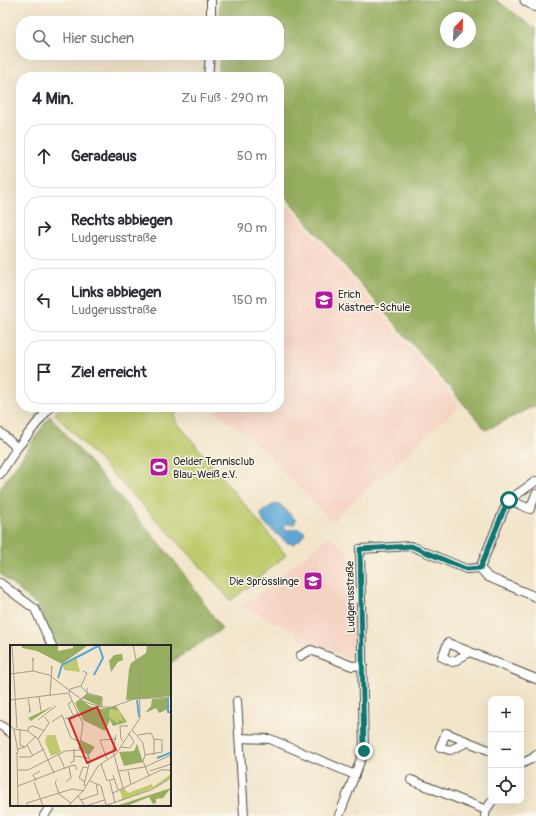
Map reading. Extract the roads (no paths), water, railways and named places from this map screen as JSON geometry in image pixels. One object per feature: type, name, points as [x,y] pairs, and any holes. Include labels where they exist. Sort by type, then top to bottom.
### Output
[{"type":"street","points":[[210,16],[211,0]]},
{"type":"street","points":[[526,0],[536,6]]},
{"type":"street","points":[[208,72],[210,60]]},
{"type":"street","points":[[0,474],[17,448],[46,412]]},
{"type":"street","points":[[0,432],[17,448]]},
{"type":"street","points":[[536,481],[509,500],[480,568],[488,577],[536,597]]},
{"type":"street","points":[[509,500],[530,509],[536,494]]},
{"type":"street","name":"Ludgerusstraße","points":[[339,816],[364,751],[360,549],[411,546],[466,569],[480,568]]},
{"type":"street","points":[[0,582],[35,609],[52,645]]},
{"type":"street","points":[[300,656],[311,650],[352,666],[362,665]]},
{"type":"street","points":[[470,652],[536,679]]},
{"type":"street","points":[[238,701],[244,816]]},
{"type":"street","points":[[0,725],[10,732]]},
{"type":"street","points":[[240,738],[270,739],[355,776]]},
{"type":"street","points":[[468,742],[488,750]]},
{"type":"street","points":[[524,762],[536,755]]},
{"type":"street","points":[[411,780],[486,813],[490,804]]},
{"type":"street","points":[[44,816],[50,806]]},
{"type":"water","points":[[275,504],[281,505],[296,520],[294,524],[286,524],[283,527],[288,530],[299,529],[305,533],[300,540],[293,544],[286,542],[264,523],[261,515],[264,510]]},
{"type":"place","name":"Erich Kästner-Schule","points":[[324,300]]},
{"type":"place","name":"Oelder Tennisclub Blau-Weiß e.V.","points":[[159,467]]},
{"type":"place","name":"Die Sprösslinge","points":[[313,581]]}]
